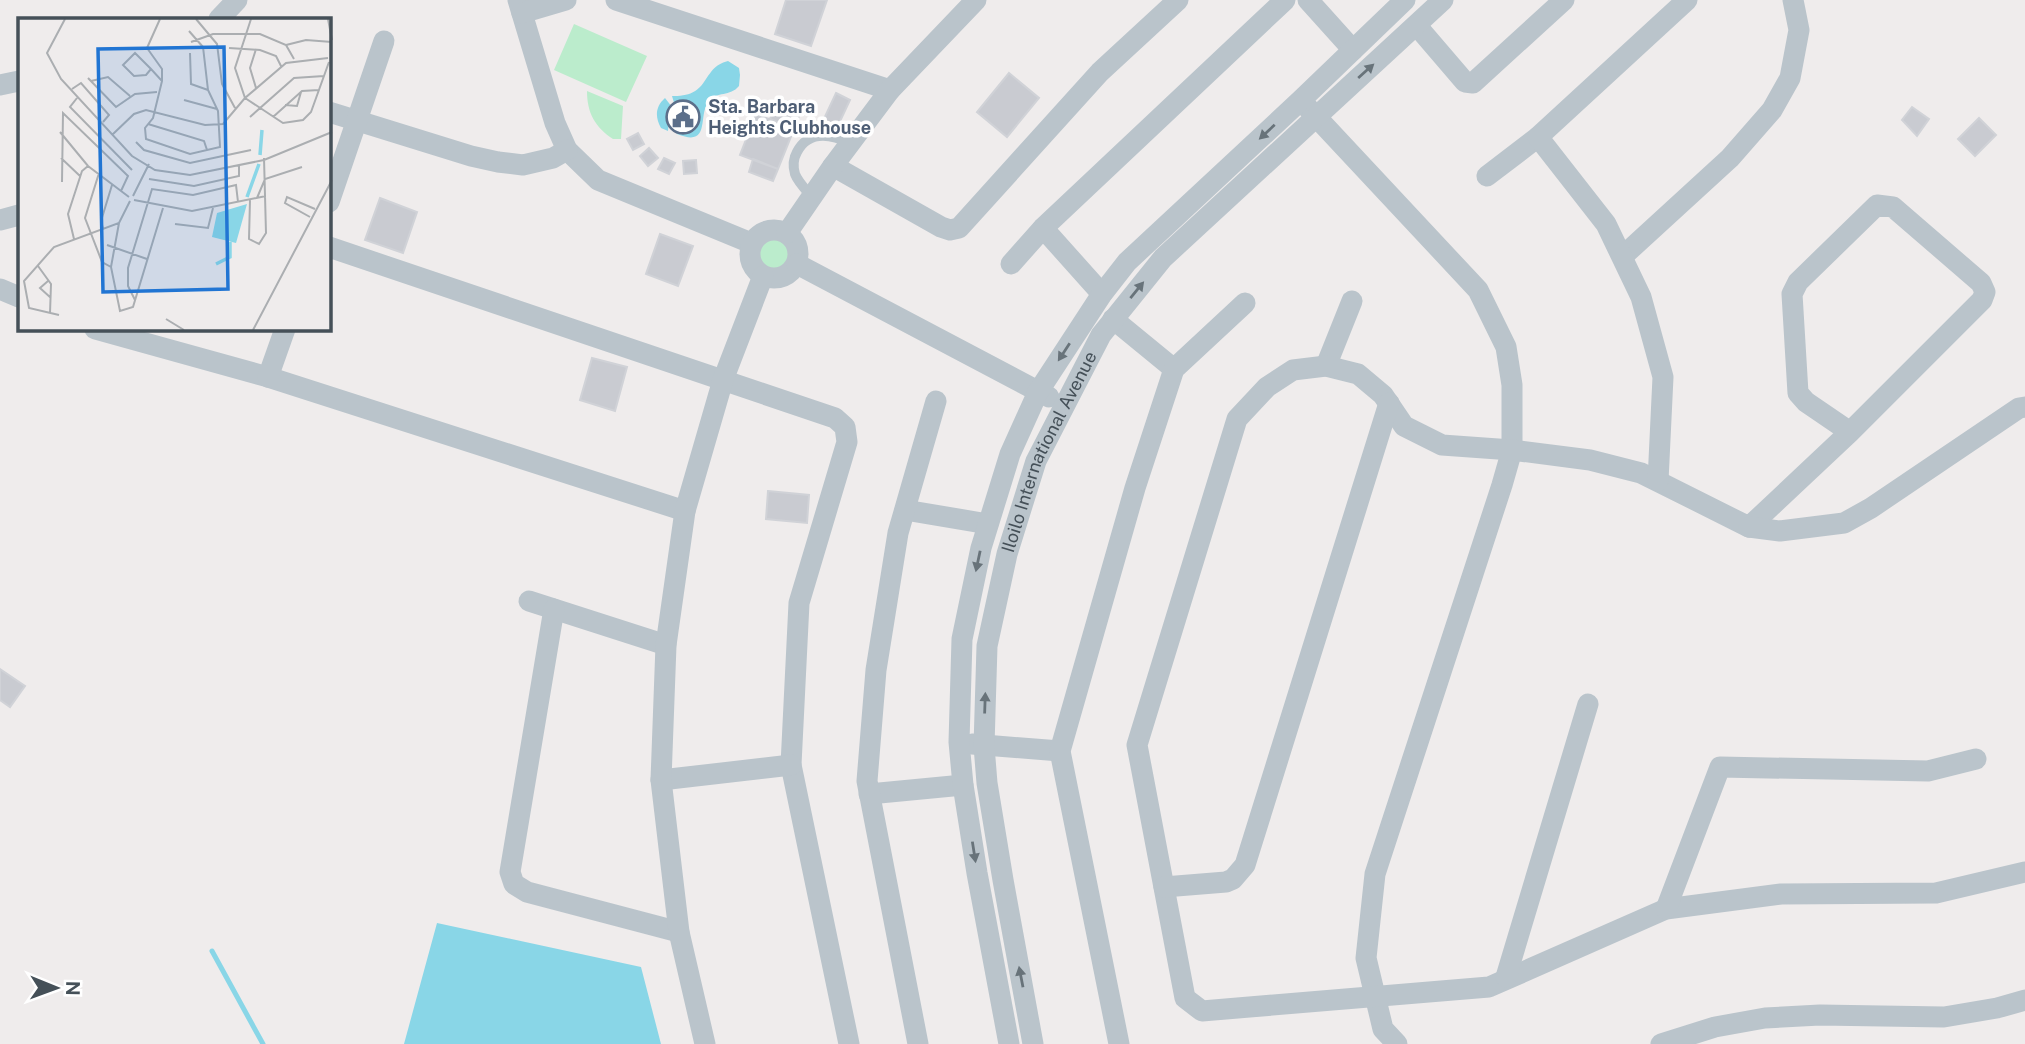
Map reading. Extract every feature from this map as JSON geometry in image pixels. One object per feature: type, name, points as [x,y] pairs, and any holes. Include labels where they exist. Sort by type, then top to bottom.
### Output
[{"type":"street","points":[[220,18],[237,0]]},
{"type":"street","points":[[566,0],[520,7],[555,123],[567,150],[598,180],[751,243]]},
{"type":"street","points":[[616,0],[890,90]]},
{"type":"street","points":[[787,233],[890,90],[976,0]]},
{"type":"street","points":[[833,166],[941,227],[950,230],[959,228],[1100,72],[1178,0]]},
{"type":"street","points":[[1011,264],[1043,228],[1285,0]]},
{"type":"street","points":[[1308,0],[1353,50]]},
{"type":"street","name":"Iloilo International Avenue","points":[[1009,1044],[963,785],[959,742],[962,639],[988,524],[1010,454],[1038,392],[1126,262],[1405,0]]},
{"type":"street","name":"Iloilo International Avenue","points":[[1033,1044],[1003,880],[984,746],[988,646],[1007,554],[1036,461],[1101,335],[1163,258],[1443,0]]},
{"type":"street","points":[[1416,26],[1465,82],[1473,83],[1564,0]]},
{"type":"street","points":[[1487,176],[1538,137],[1686,0]]},
{"type":"street","points":[[1623,256],[1730,158],[1772,110],[1790,78],[1800,30],[1793,0]]},
{"type":"street","points":[[331,196],[384,41]]},
{"type":"street","points":[[0,85],[18,81]]},
{"type":"street","points":[[1301,100],[1478,290],[1506,347],[1512,385],[1512,450],[1455,636],[1375,874],[1366,958],[1383,1029],[1396,1044]]},
{"type":"street","points":[[331,113],[471,156],[523,165],[554,158],[567,150]]},
{"type":"street","points":[[1538,137],[1606,224],[1641,297],[1663,377],[1658,481]]},
{"type":"street","points":[[1749,527],[1850,432],[1982,300],[1985,292],[1982,283],[1893,207],[1883,205],[1877,205],[1798,282],[1792,295],[1798,393],[1806,402],[1850,432]]},
{"type":"street","points":[[0,220],[18,215]]},
{"type":"street","points":[[1043,228],[1102,294]]},
{"type":"street","points":[[774,229],[787,233],[795,241],[799,252],[797,264],[788,274],[776,279],[763,276],[753,268],[749,256],[751,243],[761,233],[774,229]]},
{"type":"street","points":[[331,248],[835,418],[845,427],[846,442],[799,603],[791,765],[849,1044]]},
{"type":"street","points":[[797,264],[1065,405]]},
{"type":"street","points":[[705,1044],[679,932],[661,780],[666,645],[685,512],[723,380],[763,276]]},
{"type":"street","points":[[0,289],[18,297]]},
{"type":"street","points":[[1326,366],[1352,301]]},
{"type":"street","points":[[1119,1044],[1060,751],[1135,488],[1174,369],[1245,303]]},
{"type":"street","points":[[1113,320],[1174,369]]},
{"type":"street","points":[[102,331],[268,377],[685,512]]},
{"type":"street","points":[[268,377],[284,331]]},
{"type":"street","points":[[2025,407],[2019,408],[1871,508],[1844,523],[1780,531],[1749,527],[1641,473],[1590,460],[1442,445],[1404,426],[1384,395],[1358,374],[1326,366],[1293,370],[1267,387],[1237,419],[1137,745],[1185,998],[1202,1012],[1489,987],[1506,977],[1666,909],[1781,894],[1936,892],[2025,872]]},
{"type":"street","points":[[918,1044],[867,781],[876,670],[898,533],[936,401]]},
{"type":"street","points":[[1164,887],[1226,882],[1233,879],[1245,865],[1389,403]]},
{"type":"street","points":[[905,510],[988,524]]},
{"type":"street","points":[[529,601],[666,645]]},
{"type":"street","points":[[554,610],[510,873],[514,884],[527,892],[679,932]]},
{"type":"street","points":[[1506,977],[1588,704]]},
{"type":"street","points":[[959,742],[1060,751]]},
{"type":"street","points":[[1666,909],[1720,767],[1928,771],[1976,760]]},
{"type":"street","points":[[661,780],[791,765]]},
{"type":"street","points":[[869,794],[963,785]]},
{"type":"street","points":[[1661,1044],[1715,1027],[1765,1018],[1820,1015],[1944,1017],[2025,1000]]},
{"type":"lane","points":[[812,197],[796,175],[794,157],[800,146],[808,138],[823,135],[850,143]]},
{"type":"green space","points":[[574,24],[647,56],[626,102],[554,70]]},
{"type":"green space","points":[[587,91],[623,106],[621,139],[613,139],[601,130],[590,113]]},
{"type":"green space","points":[[774,238],[786,242],[790,254],[786,266],[774,270],[762,266],[758,254],[762,242]]},
{"type":"water","points":[[728,61],[739,68],[739,86],[732,92],[716,96],[709,101],[702,128],[695,137],[677,134],[671,123],[675,106],[672,96],[694,92],[713,70]]},
{"type":"water","points":[[665,98],[672,107],[668,131],[661,128],[657,116],[659,105]]},
{"type":"water","points":[[437,923],[641,967],[661,1044],[404,1044]]},
{"type":"building","points":[[786,0],[827,0],[811,46],[775,34]]},
{"type":"building","points":[[1009,73],[1039,98],[1007,137],[977,112]]},
{"type":"building","points":[[836,93],[850,100],[836,130],[822,123]]},
{"type":"building","points":[[775,106],[799,116],[794,129],[770,119]]},
{"type":"building","points":[[1912,107],[1929,119],[1917,136],[1902,120]]},
{"type":"building","points":[[756,114],[794,129],[778,169],[740,155]]},
{"type":"building","points":[[1979,118],[1996,135],[1975,156],[1958,139]]},
{"type":"building","points":[[638,133],[644,144],[633,150],[627,139]]},
{"type":"building","points":[[649,148],[658,158],[648,166],[640,156]]},
{"type":"building","points":[[664,158],[675,163],[669,174],[658,169]]},
{"type":"building","points":[[753,159],[778,169],[773,181],[749,172]]},
{"type":"building","points":[[696,160],[697,173],[684,174],[683,161]]},
{"type":"building","points":[[380,198],[417,212],[403,253],[365,240]]},
{"type":"building","points":[[660,234],[693,246],[678,286],[646,274]]},
{"type":"building","points":[[592,358],[627,367],[615,411],[580,400]]},
{"type":"building","points":[[768,491],[809,495],[807,523],[766,519]]},
{"type":"building","points":[[0,669],[25,686],[10,707],[0,700]]},
{"type":"waterway","points":[[212,951],[263,1044]]},
{"type":"place","name":"Sta. Barbara Heights Clubhouse","points":[[683,117]]}]
